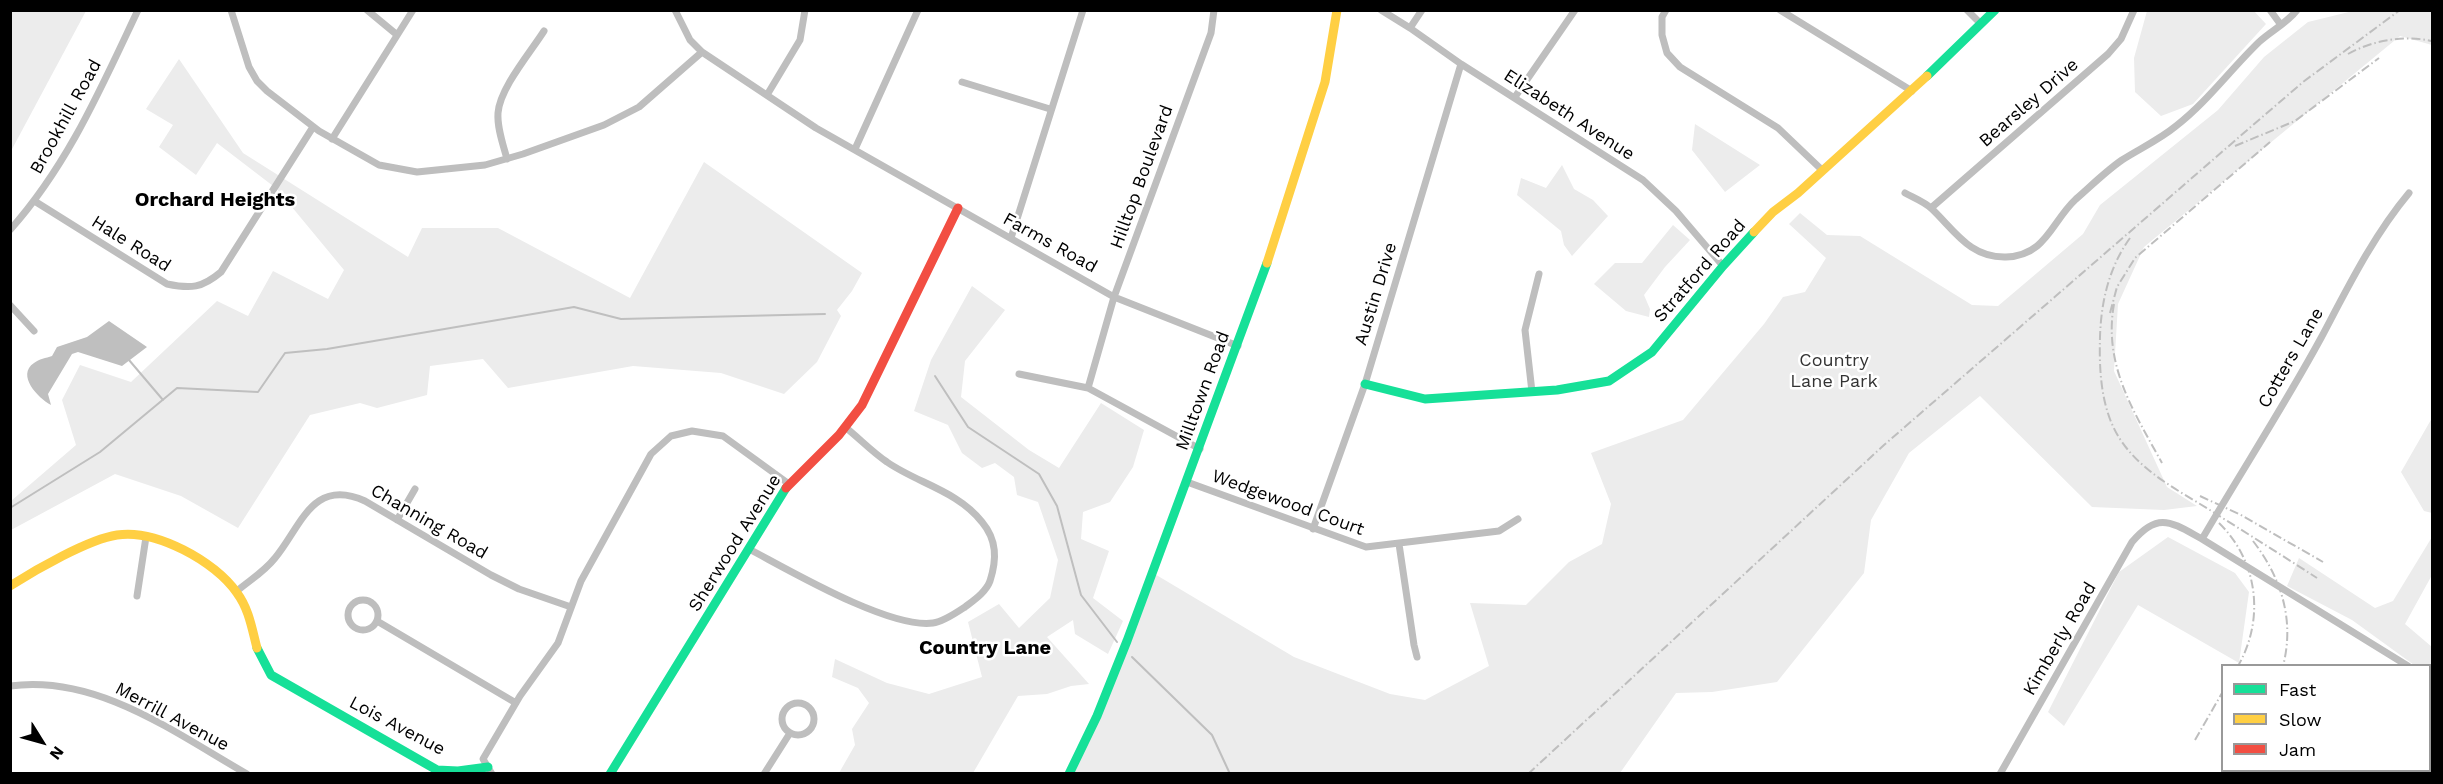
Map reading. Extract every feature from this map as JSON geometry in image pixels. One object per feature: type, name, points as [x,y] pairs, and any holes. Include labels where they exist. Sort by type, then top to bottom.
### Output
[{"type":"street","name":"Brookhill Road","points":[[10,230],[36,202],[63,160],[86,120],[138,10]]},
{"type":"street","points":[[231,10],[249,67],[257,81],[281,104],[313,127],[379,165],[417,172],[464,168],[507,159],[623,117],[655,94],[702,52]]},
{"type":"street","points":[[368,10],[396,34]]},
{"type":"street","points":[[332,138],[413,10]]},
{"type":"street","name":"Farms Road","points":[[675,10],[690,40],[702,52],[816,128],[1114,297],[1238,346]]},
{"type":"street","points":[[767,95],[800,40],[805,10]]},
{"type":"street","points":[[855,149],[918,10]]},
{"type":"street","points":[[1011,238],[1083,10]]},
{"type":"street","name":"Hilltop Boulevard","points":[[1088,388],[1114,297],[1211,33],[1215,10]]},
{"type":"street","name":"Milltown Road","points":[[1071,774],[1127,641],[1238,346],[1315,119],[1327,72],[1337,10]]},
{"type":"street","name":"Elizabeth Avenue","points":[[1381,10],[1643,180],[1676,211],[1723,266]]},
{"type":"street","points":[[1410,28],[1422,10]]},
{"type":"street","points":[[1515,97],[1575,10]]},
{"type":"street","points":[[1666,10],[1662,17],[1662,35],[1667,53],[1680,68],[1778,128],[1822,170]]},
{"type":"street","points":[[1780,10],[1912,91]]},
{"type":"street","points":[[1967,10],[1980,23]]},
{"type":"street","name":"Stratford Road","points":[[1365,384],[1425,399],[1532,392],[1610,381],[1636,366],[1652,352],[1723,266],[1773,212],[1912,91],[1995,10]]},
{"type":"street","name":"Bearsley Drive","points":[[1931,208],[2108,54],[2121,39],[2134,10]]},
{"type":"street","points":[[2270,10],[2281,25]]},
{"type":"street","points":[[1905,193],[1931,208],[1971,248],[1986,256],[2006,257],[2024,254],[2045,240],[2074,201],[2119,162],[2174,128],[2209,98],[2236,65],[2297,10]]},
{"type":"street","points":[[507,159],[500,130],[499,105],[544,31]]},
{"type":"street","name":"Austin Drive","points":[[1313,529],[1365,384],[1461,64]]},
{"type":"street","points":[[962,82],[1050,109]]},
{"type":"street","name":"Hale Road","points":[[36,202],[167,284],[188,288],[209,282],[221,272],[313,127]]},
{"type":"street","name":"Cotters Lane","points":[[2202,539],[2320,339],[2341,298],[2397,208],[2409,193]]},
{"type":"street","name":"Sherwood Avenue","points":[[610,774],[789,484],[815,461],[862,405],[958,208]]},
{"type":"street","points":[[1532,392],[1525,330],[1539,274]]},
{"type":"street","points":[[10,305],[34,331]]},
{"type":"street","points":[[1019,374],[1088,388],[1200,449]]},
{"type":"street","points":[[749,549],[836,594],[880,613],[913,622],[933,623],[957,613],[988,586],[995,566],[995,545],[982,521],[964,503],[887,462],[845,427]]},
{"type":"street","name":"Lois Avenue","points":[[490,770],[483,759],[516,703],[558,643],[581,581],[651,454],[671,436],[692,431],[723,436],[789,484]]},
{"type":"street","name":"Wedgewood Court","points":[[1187,483],[1366,548],[1499,531],[1518,519]]},
{"type":"street","points":[[397,520],[415,489]]},
{"type":"street","name":"Channing Road","points":[[237,591],[267,568],[278,556],[305,513],[319,500],[337,495],[356,497],[519,589],[571,607]]},
{"type":"street","name":"Kimberly Road","points":[[2000,774],[2132,542],[2152,523],[2164,522],[2176,525],[2202,539]]},
{"type":"street","name":"Lois Avenue","points":[[10,586],[94,541],[120,534],[146,537],[181,548],[218,572],[237,591],[249,616],[258,653],[271,675],[437,770],[490,770]]},
{"type":"street","points":[[137,596],[146,537]]},
{"type":"street","points":[[2202,539],[2405,664]]},
{"type":"street","points":[[1399,544],[1413,645],[1417,657]]},
{"type":"street","points":[[360,600],[369,601],[376,607],[377,621],[365,629],[356,627],[349,620],[349,610],[360,600]]},
{"type":"street","points":[[377,621],[516,703]]},
{"type":"street","name":"Merrill Avenue","points":[[10,686],[66,688],[112,700],[247,774]]},
{"type":"street","points":[[791,704],[806,705],[813,713],[813,724],[801,735],[790,733],[783,726],[784,711],[791,704]]},
{"type":"street","points":[[764,774],[790,733]]},
{"type":"green space","points":[[10,11],[86,11],[11,151]]},
{"type":"green space","points":[[2147,11],[2254,11],[2266,24],[2193,104],[2161,116],[2135,92],[2134,58]]},
{"type":"green space","name":"Country Lane Park","points":[[2353,11],[2432,11],[2432,45],[2400,36],[2144,247],[2118,304],[2114,371],[2167,487],[2197,506],[2164,510],[2092,507],[1980,396],[1909,453],[1871,520],[1864,573],[1777,682],[1712,692],[1676,693],[1620,773],[1073,774],[1153,573],[1294,657],[1390,694],[1425,700],[1489,666],[1470,603],[1526,605],[1569,562],[1602,544],[1611,504],[1591,453],[1683,420],[1764,324],[1783,297],[1805,292],[1826,258],[1789,224],[1800,213],[1827,235],[1860,236],[1972,305],[1998,306],[2083,234],[2100,205],[2218,110],[2264,57],[2308,22]]},
{"type":"green space","points":[[179,59],[243,153],[408,257],[422,228],[498,228],[630,298],[704,162],[862,273],[837,310],[841,316],[817,362],[784,394],[721,373],[633,366],[508,388],[483,359],[430,366],[427,395],[377,408],[360,403],[310,415],[238,528],[181,496],[115,474],[11,530],[11,501],[76,445],[62,400],[80,365],[131,382],[217,301],[248,316],[273,271],[328,299],[344,270],[277,189],[217,143],[196,175],[159,147],[173,125],[146,109]]},
{"type":"green space","points":[[1695,124],[1760,165],[1725,192],[1692,150]]},
{"type":"green space","points":[[1562,165],[1574,189],[1593,200],[1608,216],[1572,256],[1564,245],[1561,231],[1517,195],[1521,178],[1546,188]]},
{"type":"green space","points":[[1673,225],[1690,240],[1665,267],[1644,295],[1650,309],[1649,317],[1626,311],[1594,284],[1615,263],[1642,263]]},
{"type":"green space","points":[[972,286],[1005,310],[965,361],[961,397],[1029,450],[1059,468],[1101,403],[1144,430],[1133,467],[1110,502],[1083,512],[1081,539],[1109,551],[1093,598],[1123,621],[1108,654],[1075,634],[1073,620],[1047,637],[1089,684],[1071,686],[1047,694],[1018,696],[973,773],[839,773],[855,745],[852,729],[869,703],[858,688],[832,677],[835,659],[887,683],[929,694],[982,677],[968,622],[999,604],[1019,628],[1050,598],[1058,560],[1038,502],[1017,495],[1014,477],[995,463],[982,468],[962,453],[948,425],[914,411],[931,360]]},
{"type":"green space","points":[[2432,418],[2432,513],[2424,511],[2401,472]]},
{"type":"green space","points":[[2168,537],[2235,573],[2249,592],[2239,663],[2138,605],[2064,726],[2048,712],[2119,572]]},
{"type":"green space","points":[[2432,537],[2432,575],[2405,624],[2432,647],[2432,678],[2431,664],[2413,664],[2352,620],[2287,586],[2299,558],[2375,608],[2393,601]]},
{"type":"shaded area","points":[[109,321],[147,347],[122,366],[78,352],[72,354],[48,394],[51,405],[40,397],[28,380],[29,368],[38,360],[52,356],[57,347],[87,337]]},
{"type":"waterway","points":[[10,508],[100,452],[177,388],[258,392],[285,353],[327,349],[574,307],[621,319],[825,314]]},
{"type":"waterway","points":[[129,360],[163,400]]},
{"type":"waterway","points":[[935,376],[968,427],[1039,474],[1057,506],[1081,595],[1117,642]]},
{"type":"waterway","points":[[1132,657],[1212,735],[1230,774]]},
{"type":"railway","points":[[1528,774],[1884,445],[2303,82],[2400,10]]},
{"type":"railway","points":[[2348,54],[2368,45],[2389,40],[2432,41]]},
{"type":"railway","points":[[2235,146],[2295,121],[2379,58]]},
{"type":"railway","points":[[2110,313],[2117,287],[2135,258],[2270,142]]},
{"type":"railway","points":[[2130,238],[2117,261],[2104,298],[2100,337],[2102,390],[2109,416],[2120,439],[2150,472],[2317,578]]},
{"type":"railway","points":[[2114,304],[2112,326],[2117,368],[2123,387],[2162,463]]},
{"type":"railway","points":[[2200,496],[2241,515],[2323,562]]},
{"type":"railway","points":[[2219,523],[2232,538],[2242,555],[2253,591],[2252,629],[2247,648],[2239,664]]},
{"type":"railway","points":[[2253,541],[2271,569],[2283,600],[2287,632],[2283,664]]},
{"type":"railway","points":[[2195,740],[2221,695]]},
{"type":"traffic: fast","points":[[1927,76],[1995,10]]},
{"type":"traffic: fast","points":[[1365,384],[1425,399],[1557,390],[1609,381],[1652,352],[1754,232]]},
{"type":"traffic: fast","points":[[1069,774],[1097,716],[1127,641],[1267,263]]},
{"type":"traffic: fast","points":[[610,774],[786,488]]},
{"type":"traffic: fast","points":[[257,648],[271,675],[437,770],[458,771],[488,767]]},
{"type":"traffic: slow","points":[[1267,263],[1325,82],[1337,10]]},
{"type":"traffic: slow","points":[[1754,232],[1773,212],[1798,193],[1927,76]]},
{"type":"traffic: slow","points":[[10,586],[62,556],[92,542],[117,535],[132,534],[149,537],[166,542],[200,559],[227,581],[237,593],[250,619],[257,648]]},
{"type":"traffic: jam","points":[[786,488],[839,435],[862,405],[958,208]]},
{"type":"district","name":"Orchard Heights","points":[[215,200]]},
{"type":"district","name":"Country Lane","points":[[985,648]]}]
